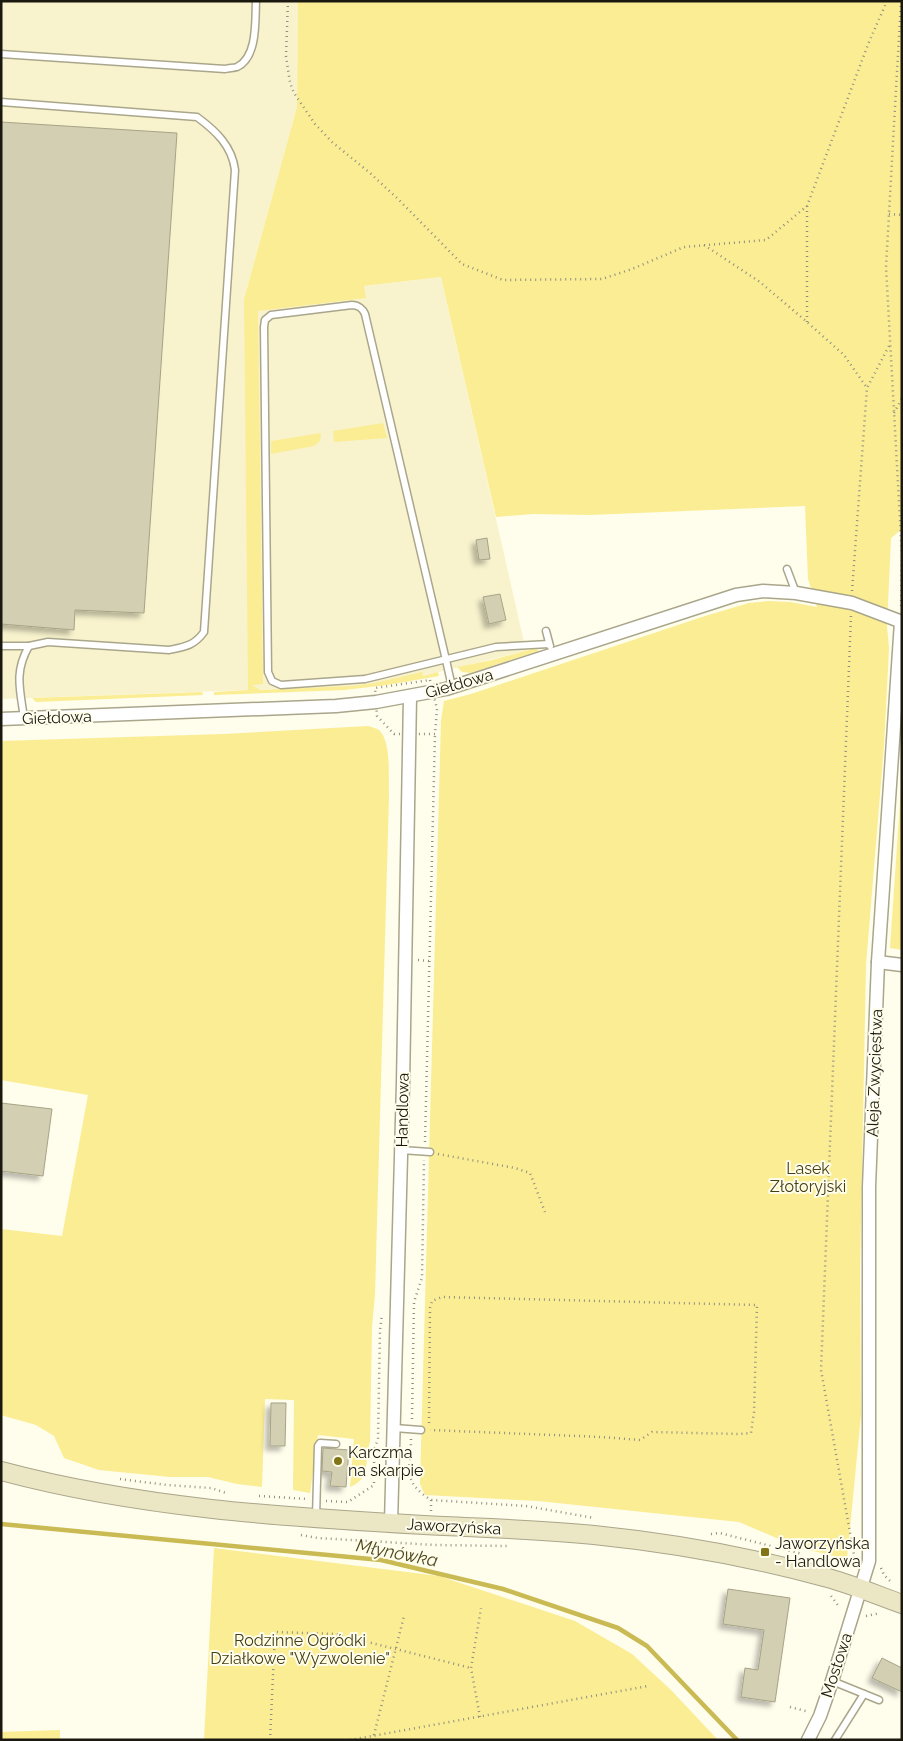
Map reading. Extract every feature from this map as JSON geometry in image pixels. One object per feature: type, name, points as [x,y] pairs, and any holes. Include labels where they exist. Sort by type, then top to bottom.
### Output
[{"type":"street","name":"Giełdowa","points":[[1,719],[336,706],[410,697],[452,687],[550,650],[736,595],[763,591],[796,593],[852,603],[902,622]]},
{"type":"street","name":"Aleja Zwycięstwa","points":[[860,1589],[869,1561],[869,1188],[878,962],[902,622]]},
{"type":"street","name":"Handlowa","points":[[391,1523],[402,1150],[410,697]]},
{"type":"street","points":[[878,962],[902,965]]},
{"type":"street","name":"Jaworzyńska","points":[[1,1471],[87,1491],[152,1502],[225,1511],[391,1523],[527,1529],[596,1535],[689,1548],[752,1560],[830,1579],[902,1604]]},
{"type":"street","name":"Mostowa","points":[[808,1740],[820,1716],[860,1589]]},
{"type":"lane","points":[[1,54],[225,69],[238,66],[247,57],[254,45],[256,1]]},
{"type":"lane","points":[[1,102],[196,117],[210,127],[224,143],[233,158],[235,170],[204,632],[197,641],[169,650],[48,642],[29,646],[1,646]]},
{"type":"lane","points":[[452,687],[446,660],[364,312],[359,307],[352,305],[271,315],[265,320],[264,326],[269,677],[274,683],[282,685],[362,680],[446,660],[500,647],[550,650],[546,631]]},
{"type":"lane","points":[[787,569],[796,593]]},
{"type":"lane","points":[[24,718],[19,674],[22,659],[29,646]]},
{"type":"lane","points":[[402,1150],[427,1152]]},
{"type":"lane","points":[[394,1428],[425,1430]]},
{"type":"lane","points":[[316,1518],[318,1446],[320,1443],[336,1444]]},
{"type":"lane","points":[[832,1681],[879,1700]]},
{"type":"lane","points":[[835,1740],[864,1694]]},
{"type":"path","points":[[288,1],[286,56],[290,83],[294,93],[323,133],[391,192],[462,264],[503,280],[602,279],[632,269],[684,247],[766,240],[808,206]]},
{"type":"path","points":[[807,322],[808,206],[869,42],[887,1]]},
{"type":"path","points":[[901,1],[886,266],[902,556],[902,622]]},
{"type":"path","points":[[889,214],[902,215]]},
{"type":"path","points":[[704,245],[760,282],[807,322],[844,355],[867,388]]},
{"type":"path","points":[[855,1559],[821,1370],[852,603],[867,388],[889,346]]},
{"type":"path","points":[[893,414],[902,398]]},
{"type":"path","points":[[431,1500],[419,1492],[412,1484],[409,1456],[411,1449],[414,1302],[422,1278],[427,1152],[435,734]]},
{"type":"path","points":[[427,1152],[515,1168],[530,1173],[545,1212]]},
{"type":"path","points":[[442,1297],[757,1305],[754,1412],[751,1433],[652,1432],[640,1440],[425,1430],[430,1308],[432,1301],[442,1297]]},
{"type":"path","points":[[258,1496],[348,1502],[374,1485],[375,1466]]},
{"type":"path","points":[[116,1478],[211,1488],[229,1494]]},
{"type":"path","points":[[428,1545],[516,1546]]},
{"type":"path","points":[[878,1563],[884,1576],[895,1584]]},
{"type":"path","points":[[826,1593],[830,1594],[842,1610]]},
{"type":"path","points":[[480,1717],[471,1668],[481,1608]]},
{"type":"path","points":[[862,1618],[884,1612]]},
{"type":"path","points":[[375,1740],[374,1735],[404,1616]]},
{"type":"path","points":[[270,1740],[276,1632],[336,1634],[471,1668]]},
{"type":"path","points":[[350,1740],[648,1686]]},
{"type":"path","points":[[790,1707],[820,1716]]},
{"type":"shaded area","points":[[1,1],[298,1],[297,107],[244,299],[441,277],[526,651],[401,681],[362,686],[322,689],[1,699]]},
{"type":"green space","name":"Lasek Złotoryjski","points":[[298,1],[902,1],[902,529],[891,538],[887,626],[889,648],[884,746],[866,965],[860,1271],[861,1415],[847,1559],[800,1548],[739,1522],[538,1501],[425,1495],[420,1484],[441,721],[444,701],[471,694],[749,603],[768,601],[790,602],[817,607],[808,579],[805,506],[590,515],[533,514],[496,517],[441,277],[364,286],[366,298],[258,311],[263,684],[252,685],[260,690],[352,686],[375,683],[422,672],[423,676],[438,672],[439,676],[344,690],[214,695],[214,692],[248,690],[244,299],[297,107]]},
{"type":"green space","points":[[383,423],[387,438],[334,442],[333,431]]},
{"type":"green space","points":[[321,433],[320,441],[314,446],[271,454],[271,441]]},
{"type":"green space","points":[[536,648],[539,651],[470,673],[462,672],[457,667],[492,660]]},
{"type":"green space","points":[[202,692],[203,695],[36,702],[32,698]]},
{"type":"green space","points":[[368,726],[379,730],[386,743],[389,796],[370,1442],[366,1468],[362,1479],[350,1487],[354,1439],[318,1435],[310,1493],[293,1490],[294,1400],[265,1399],[262,1487],[237,1484],[208,1477],[170,1477],[99,1470],[64,1458],[54,1436],[36,1425],[1,1415],[1,1229],[62,1236],[88,1095],[1,1080],[1,741],[223,734]]},
{"type":"green space","points":[[902,773],[902,950],[890,948]]},
{"type":"green space","name":"Rodzinne Ogródki Działkowe \"Wyzwolenie\"","points":[[214,1548],[439,1576],[575,1621],[632,1654],[671,1690],[718,1740],[204,1740]]},
{"type":"green space","points":[[60,1730],[60,1740],[1,1740],[1,1732]]},
{"type":"building","points":[[1,122],[177,133],[144,613],[75,610],[74,630],[1,624]]},
{"type":"building","points":[[487,538],[490,559],[479,560],[476,540]]},
{"type":"building","points":[[500,594],[506,620],[489,624],[483,597]]},
{"type":"building","points":[[1,1103],[52,1109],[43,1176],[1,1171]]},
{"type":"building","points":[[271,1403],[286,1403],[285,1446],[270,1446]]},
{"type":"building","points":[[323,1448],[349,1450],[346,1487],[330,1486],[332,1472],[322,1471]]},
{"type":"building","points":[[728,1589],[790,1598],[775,1702],[741,1697],[745,1668],[758,1670],[764,1630],[723,1624]]},
{"type":"building","points":[[882,1658],[902,1668],[902,1692],[872,1678]]},
{"type":"waterway","name":"Młynówka","points":[[1,1524],[381,1560],[503,1589],[618,1628],[647,1646],[737,1740]]},
{"type":"place","name":"Karczma na skarpie","points":[[338,1461]]},
{"type":"place","name":"Jaworzyńska - Handlowa","points":[[765,1552]]}]
